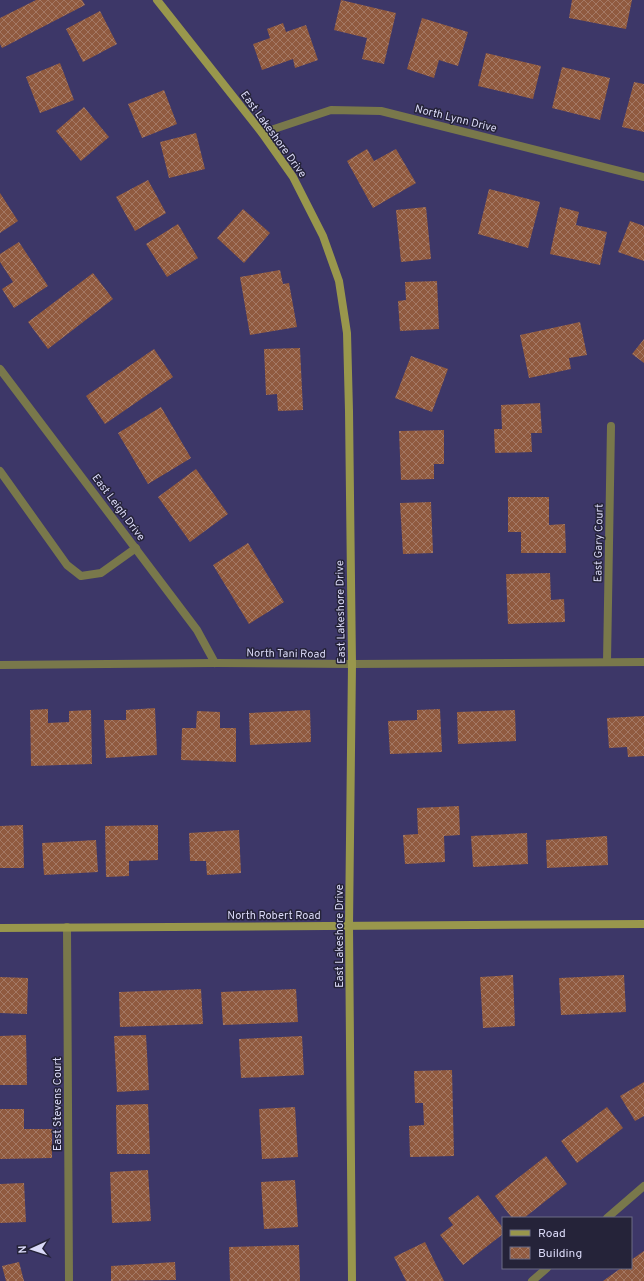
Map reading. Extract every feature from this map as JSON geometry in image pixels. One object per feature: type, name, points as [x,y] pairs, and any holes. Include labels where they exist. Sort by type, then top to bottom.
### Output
[{"type":"main road","name":"East Lakeshore Drive","points":[[157,0],[262,133],[297,183],[323,236],[339,281],[347,333],[352,664],[349,926],[352,1281]]},
{"type":"main road","name":"North Robert Road","points":[[0,928],[644,924]]},
{"type":"street","name":"North Lynn Drive","points":[[262,133],[331,110],[381,111],[644,176]]},
{"type":"street","name":"East Leigh Drive","points":[[0,369],[197,630],[215,663]]},
{"type":"street","name":"East Gary Court","points":[[607,662],[611,426]]},
{"type":"street","points":[[0,471],[67,565],[81,576],[101,573],[136,548]]},
{"type":"street","name":"North Tani Road","points":[[0,665],[644,662]]},
{"type":"street","name":"East Stevens Court","points":[[67,927],[70,1281]]},
{"type":"street","points":[[608,1217],[644,1186]]},
{"type":"street","points":[[532,1281],[547,1269]]},
{"type":"building","points":[[36,0],[82,0],[85,5],[2,48],[0,44],[0,18]]},
{"type":"building","points":[[341,0],[396,13],[384,64],[362,59],[367,38],[334,30]]},
{"type":"building","points":[[572,0],[632,0],[626,29],[569,18]]},
{"type":"building","points":[[100,11],[117,44],[83,62],[66,29]]},
{"type":"building","points":[[422,18],[468,32],[458,66],[439,60],[434,78],[407,69]]},
{"type":"building","points":[[283,23],[286,32],[306,25],[318,60],[295,68],[293,59],[262,70],[253,44],[270,38],[267,29]]},
{"type":"building","points":[[486,53],[541,66],[533,99],[478,86]]},
{"type":"building","points":[[60,63],[74,100],[40,113],[26,77]]},
{"type":"building","points":[[562,67],[610,78],[600,120],[552,108]]},
{"type":"building","points":[[634,82],[644,84],[644,132],[622,127]]},
{"type":"building","points":[[164,90],[177,124],[142,138],[128,104]]},
{"type":"building","points":[[84,107],[109,137],[81,161],[56,131]]},
{"type":"building","points":[[196,133],[205,169],[169,178],[160,142]]},
{"type":"building","points":[[367,149],[374,161],[396,149],[416,183],[373,208],[347,161]]},
{"type":"building","points":[[148,180],[166,213],[135,231],[116,197]]},
{"type":"building","points":[[489,189],[540,202],[528,248],[478,234]]},
{"type":"building","points":[[0,193],[18,221],[0,233]]},
{"type":"building","points":[[426,207],[431,259],[401,262],[396,210]]},
{"type":"building","points":[[560,207],[579,212],[576,225],[607,232],[600,265],[550,254]]},
{"type":"building","points":[[243,209],[270,233],[244,263],[217,238]]},
{"type":"building","points":[[630,221],[644,226],[644,261],[618,252]]},
{"type":"building","points":[[178,224],[198,258],[167,277],[146,244]]},
{"type":"building","points":[[19,242],[48,286],[14,308],[2,289],[13,282],[0,262],[0,254]]},
{"type":"building","points":[[280,270],[283,284],[289,283],[297,327],[250,335],[240,277]]},
{"type":"building","points":[[93,273],[113,299],[48,349],[28,322]]},
{"type":"building","points":[[437,281],[439,329],[400,331],[398,301],[406,300],[405,282]]},
{"type":"building","points":[[580,322],[587,355],[569,358],[571,369],[529,378],[520,335]]},
{"type":"building","points":[[644,339],[644,363],[632,354]]},
{"type":"building","points":[[300,348],[303,410],[278,411],[277,394],[266,395],[264,349]]},
{"type":"building","points":[[154,349],[173,377],[105,424],[86,396]]},
{"type":"building","points":[[411,356],[448,369],[432,412],[395,398]]},
{"type":"building","points":[[540,403],[542,433],[531,433],[532,452],[495,453],[494,429],[502,429],[501,405]]},
{"type":"building","points":[[161,407],[191,458],[148,484],[118,433]]},
{"type":"building","points":[[444,430],[444,464],[434,464],[434,479],[401,480],[399,431]]},
{"type":"building","points":[[196,469],[228,514],[190,542],[158,497]]},
{"type":"building","points":[[508,497],[549,497],[549,525],[565,524],[566,553],[521,553],[521,532],[508,532]]},
{"type":"building","points":[[431,502],[433,553],[403,554],[400,503]]},
{"type":"building","points":[[248,543],[284,602],[249,624],[213,565]]},
{"type":"building","points":[[550,573],[551,600],[564,599],[565,622],[508,624],[506,574]]},
{"type":"building","points":[[155,708],[157,755],[106,758],[104,720],[126,720],[126,710]]},
{"type":"building","points":[[48,709],[48,723],[69,722],[69,711],[91,710],[92,764],[31,766],[30,710]]},
{"type":"building","points":[[440,709],[442,752],[390,754],[388,721],[417,720],[417,710]]},
{"type":"building","points":[[310,710],[311,742],[250,745],[249,713]]},
{"type":"building","points":[[515,710],[516,741],[458,744],[457,712]]},
{"type":"building","points":[[197,711],[220,712],[220,728],[236,728],[236,762],[181,760],[182,728],[196,728]]},
{"type":"building","points":[[644,716],[644,756],[628,757],[627,747],[609,748],[607,718]]},
{"type":"building","points":[[459,806],[460,835],[444,836],[445,862],[405,864],[403,835],[418,834],[417,808]]},
{"type":"building","points":[[23,825],[24,868],[0,868],[0,826]]},
{"type":"building","points":[[158,825],[158,860],[129,861],[129,876],[106,877],[105,826]]},
{"type":"building","points":[[239,830],[241,873],[207,875],[206,861],[190,861],[189,833]]},
{"type":"building","points":[[527,833],[528,864],[473,867],[471,836]]},
{"type":"building","points":[[607,836],[608,865],[547,868],[546,840]]},
{"type":"building","points":[[96,840],[98,872],[44,875],[42,843]]},
{"type":"building","points":[[513,975],[515,1026],[483,1028],[480,977]]},
{"type":"building","points":[[624,975],[626,1012],[561,1015],[559,978]]},
{"type":"building","points":[[0,977],[28,978],[27,1014],[0,1013]]},
{"type":"building","points":[[201,989],[203,1024],[120,1027],[119,992]]},
{"type":"building","points":[[296,989],[298,1022],[223,1025],[221,992]]},
{"type":"building","points":[[26,1035],[27,1085],[0,1085],[0,1036]]},
{"type":"building","points":[[146,1035],[149,1090],[117,1092],[114,1036]]},
{"type":"building","points":[[302,1036],[304,1075],[241,1078],[239,1039]]},
{"type":"building","points":[[452,1070],[454,1156],[410,1157],[409,1126],[424,1125],[423,1103],[415,1103],[414,1071]]},
{"type":"building","points":[[644,1082],[644,1116],[635,1121],[620,1096]]},
{"type":"building","points":[[148,1104],[150,1154],[117,1154],[116,1105]]},
{"type":"building","points":[[295,1107],[298,1157],[262,1159],[259,1109]]},
{"type":"building","points":[[607,1107],[623,1128],[577,1163],[561,1141]]},
{"type":"building","points":[[0,1109],[24,1109],[24,1129],[52,1129],[52,1158],[0,1159]]},
{"type":"building","points":[[546,1156],[567,1184],[525,1217],[511,1217],[495,1196]]},
{"type":"building","points":[[148,1170],[151,1221],[112,1223],[110,1172]]},
{"type":"building","points":[[295,1180],[298,1227],[264,1229],[261,1182]]},
{"type":"building","points":[[24,1183],[26,1222],[0,1223],[0,1184]]},
{"type":"building","points":[[478,1195],[502,1227],[502,1235],[463,1265],[440,1235],[453,1225],[448,1218]]},
{"type":"building","points":[[425,1242],[444,1281],[406,1281],[394,1257]]},
{"type":"building","points":[[299,1245],[300,1281],[230,1281],[229,1247]]},
{"type":"building","points":[[644,1251],[644,1281],[603,1281],[620,1269],[632,1269],[632,1259]]},
{"type":"building","points":[[19,1262],[24,1281],[6,1281],[2,1266]]},
{"type":"building","points":[[175,1262],[176,1280],[111,1281],[111,1266]]}]
